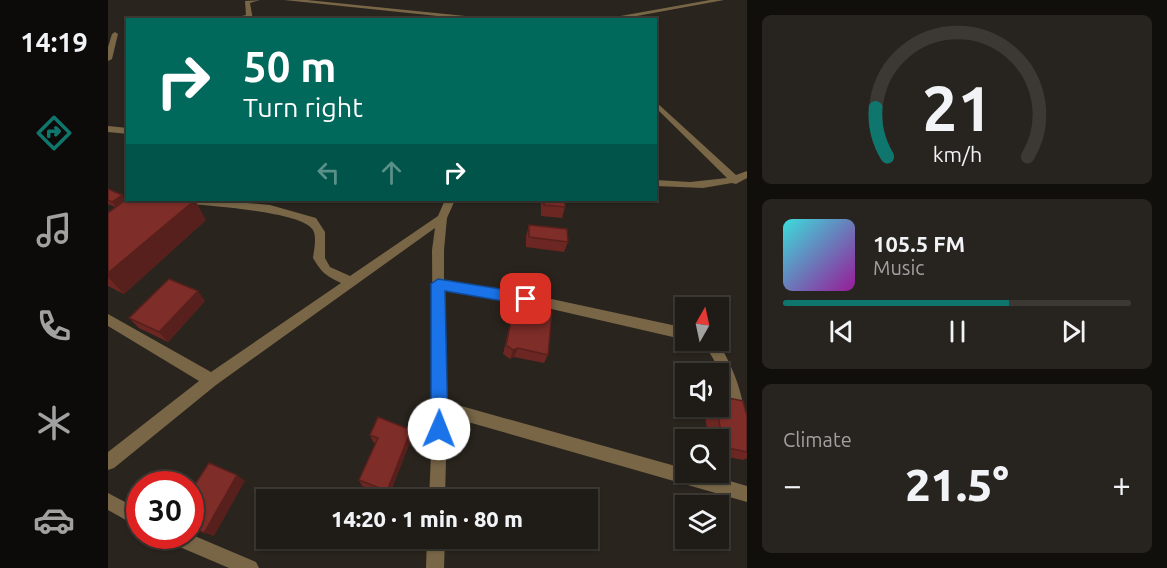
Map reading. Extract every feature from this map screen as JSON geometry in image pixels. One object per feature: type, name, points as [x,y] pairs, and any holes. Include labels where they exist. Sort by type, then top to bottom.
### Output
[{"type":"street","points":[[250,18],[247,2],[257,0]]},
{"type":"street","points":[[287,0],[479,18]]},
{"type":"street","points":[[613,18],[721,0]]},
{"type":"street","points":[[381,18],[385,10]]},
{"type":"street","points":[[108,59],[115,34]]},
{"type":"street","points":[[657,105],[736,181]]},
{"type":"street","points":[[108,129],[126,131]]},
{"type":"street","points":[[657,183],[677,185],[736,181],[747,174]]},
{"type":"street","points":[[193,201],[270,209],[312,221],[320,232],[319,258],[322,264],[326,270],[350,282]]},
{"type":"street","points":[[437,489],[440,407],[438,250],[442,218],[450,201]]},
{"type":"street","points":[[108,462],[211,380],[442,218]]},
{"type":"street","points":[[438,284],[547,303],[675,332]]},
{"type":"street","points":[[108,319],[211,380]]},
{"type":"street","points":[[716,351],[727,370],[747,446]]},
{"type":"street","points":[[440,407],[747,494]]},
{"type":"street","points":[[108,501],[126,512]]},
{"type":"street","points":[[204,549],[250,568]]},
{"type":"street","points":[[435,568],[436,549]]},
{"type":"building","points":[[108,189],[122,195],[112,202],[108,200]]},
{"type":"building","points":[[126,200],[194,201],[108,273],[108,213]]},
{"type":"building","points":[[544,201],[565,201],[565,207],[544,205]]},
{"type":"building","points":[[529,225],[567,229],[568,242],[529,237]]},
{"type":"building","points":[[169,279],[198,291],[159,332],[129,318]]},
{"type":"building","points":[[515,302],[522,303],[523,306],[552,311],[548,355],[518,348],[513,350],[506,345]]},
{"type":"building","points":[[729,398],[743,401],[747,416],[747,452],[729,448],[729,429],[720,429],[718,417],[729,417]]},
{"type":"building","points":[[378,417],[411,430],[388,489],[359,480],[378,438],[370,435]]},
{"type":"building","points":[[209,463],[237,475],[204,533],[204,471]]},
{"type":"route","points":[[439,429],[438,284],[526,299]]}]
